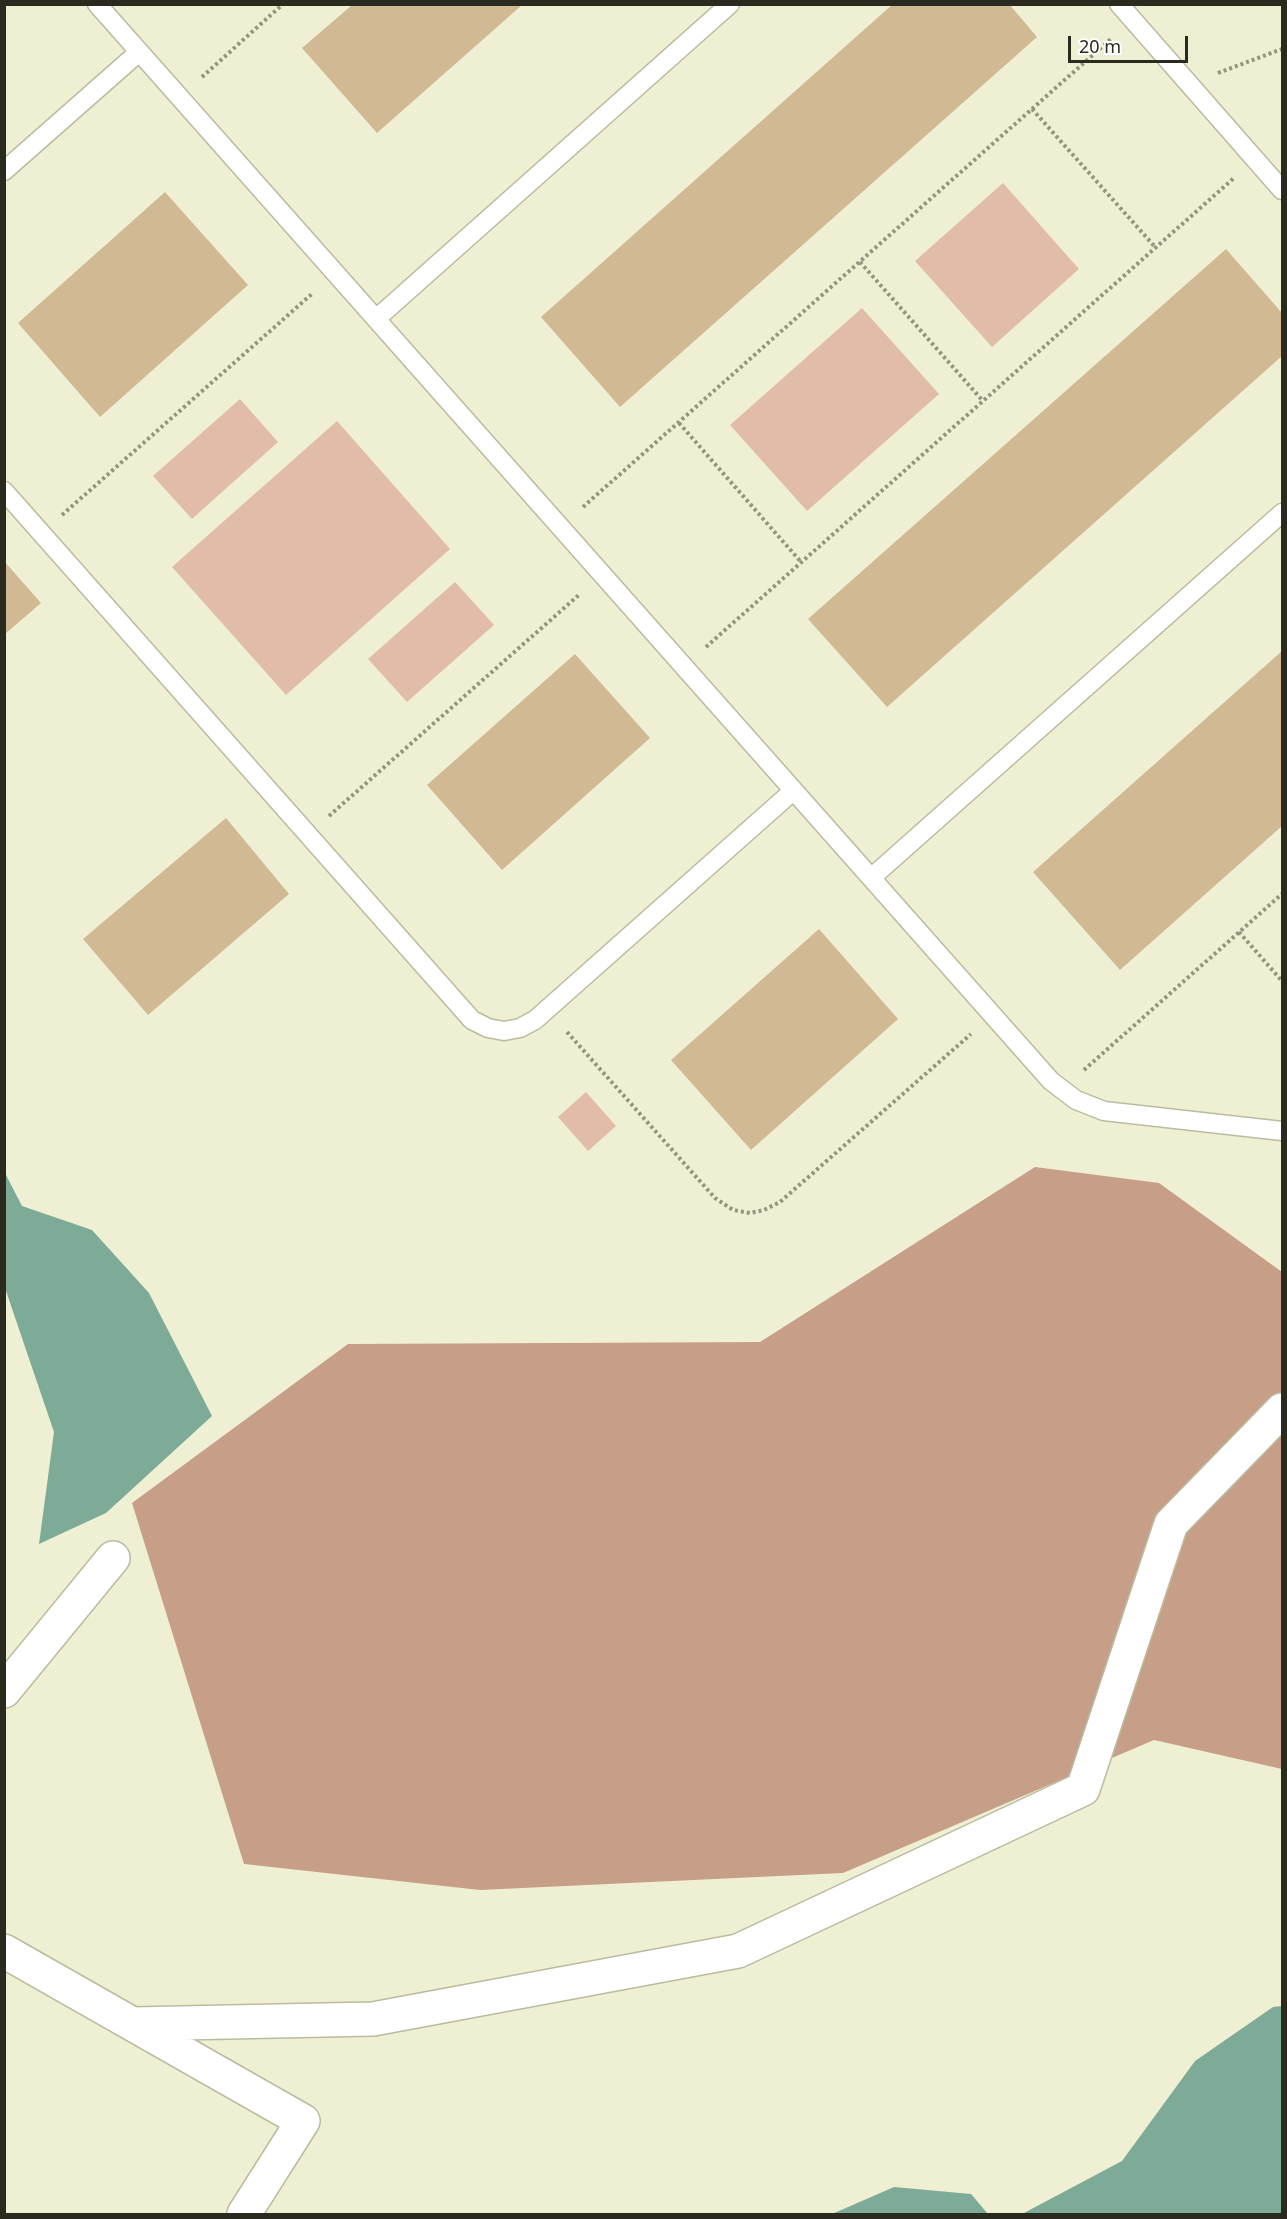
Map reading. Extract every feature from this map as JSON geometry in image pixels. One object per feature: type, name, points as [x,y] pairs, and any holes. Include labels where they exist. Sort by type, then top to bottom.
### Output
[{"type":"street","points":[[133,2024],[373,2019],[738,1951],[1083,1789],[1171,1524],[1282,1410]]},
{"type":"street","points":[[4,1691],[113,1558]]},
{"type":"street","points":[[4,1951],[303,2121],[244,2214]]},
{"type":"lane","points":[[97,4],[992,1016],[1061,1091],[1104,1111],[1282,1131]]},
{"type":"lane","points":[[376,319],[730,4]]},
{"type":"lane","points":[[1119,4],[1282,190]]},
{"type":"lane","points":[[4,171],[139,52]]},
{"type":"lane","points":[[4,491],[472,1020],[488,1028],[504,1030],[520,1028],[547,1009],[794,791]]},
{"type":"lane","points":[[871,878],[1282,513]]},
{"type":"path","points":[[179,97],[284,4]]},
{"type":"path","points":[[560,528],[1132,20]]},
{"type":"path","points":[[1189,84],[1282,49]]},
{"type":"path","points":[[1032,109],[1156,248]]},
{"type":"path","points":[[683,667],[1256,159]]},
{"type":"path","points":[[860,262],[983,402]]},
{"type":"path","points":[[42,533],[335,273]]},
{"type":"path","points":[[679,423],[801,562]]},
{"type":"path","points":[[308,834],[602,574]]},
{"type":"path","points":[[1061,1091],[1282,894]]},
{"type":"path","points":[[1239,932],[1282,981]]},
{"type":"path","points":[[547,1009],[715,1198],[733,1210],[750,1213],[764,1210],[780,1202],[992,1016]]},
{"type":"shaded area","points":[[1003,183],[1079,269],[992,347],[915,261]]},
{"type":"shaded area","points":[[862,308],[939,394],[807,511],[730,425]]},
{"type":"shaded area","points":[[240,399],[278,442],[192,519],[153,476]]},
{"type":"shaded area","points":[[337,421],[450,549],[286,695],[172,567]]},
{"type":"shaded area","points":[[455,582],[494,625],[407,702],[368,659]]},
{"type":"shaded area","points":[[586,1092],[616,1126],[588,1151],[558,1117]]},
{"type":"shaded area","points":[[1035,1167],[1159,1183],[1282,1272],[1282,1769],[1154,1740],[843,1873],[480,1890],[244,1864],[132,1503],[348,1344],[760,1342]]},
{"type":"shaded area","points":[[5,1173],[22,1206],[92,1230],[149,1293],[212,1416],[106,1513],[39,1544],[54,1432],[5,1288]]},
{"type":"shaded area","points":[[1282,2006],[1282,2214],[1022,2214],[1122,2161],[1195,2061],[1273,2007]]},
{"type":"shaded area","points":[[894,2187],[971,2194],[988,2214],[832,2214]]},
{"type":"building","points":[[893,4],[1009,4],[1037,37],[620,407],[541,317]]},
{"type":"building","points":[[352,5],[522,5],[377,133],[302,48]]},
{"type":"building","points":[[165,192],[248,285],[100,417],[18,323]]},
{"type":"building","points":[[1226,249],[1282,313],[1282,356],[887,707],[808,619]]},
{"type":"building","points":[[4,561],[41,603],[4,635]]},
{"type":"building","points":[[1282,651],[1282,826],[1120,970],[1033,872]]},
{"type":"building","points":[[575,654],[650,738],[502,870],[427,785]]},
{"type":"building","points":[[226,818],[289,894],[148,1015],[83,939]]},
{"type":"building","points":[[819,929],[898,1019],[751,1150],[671,1060]]}]
